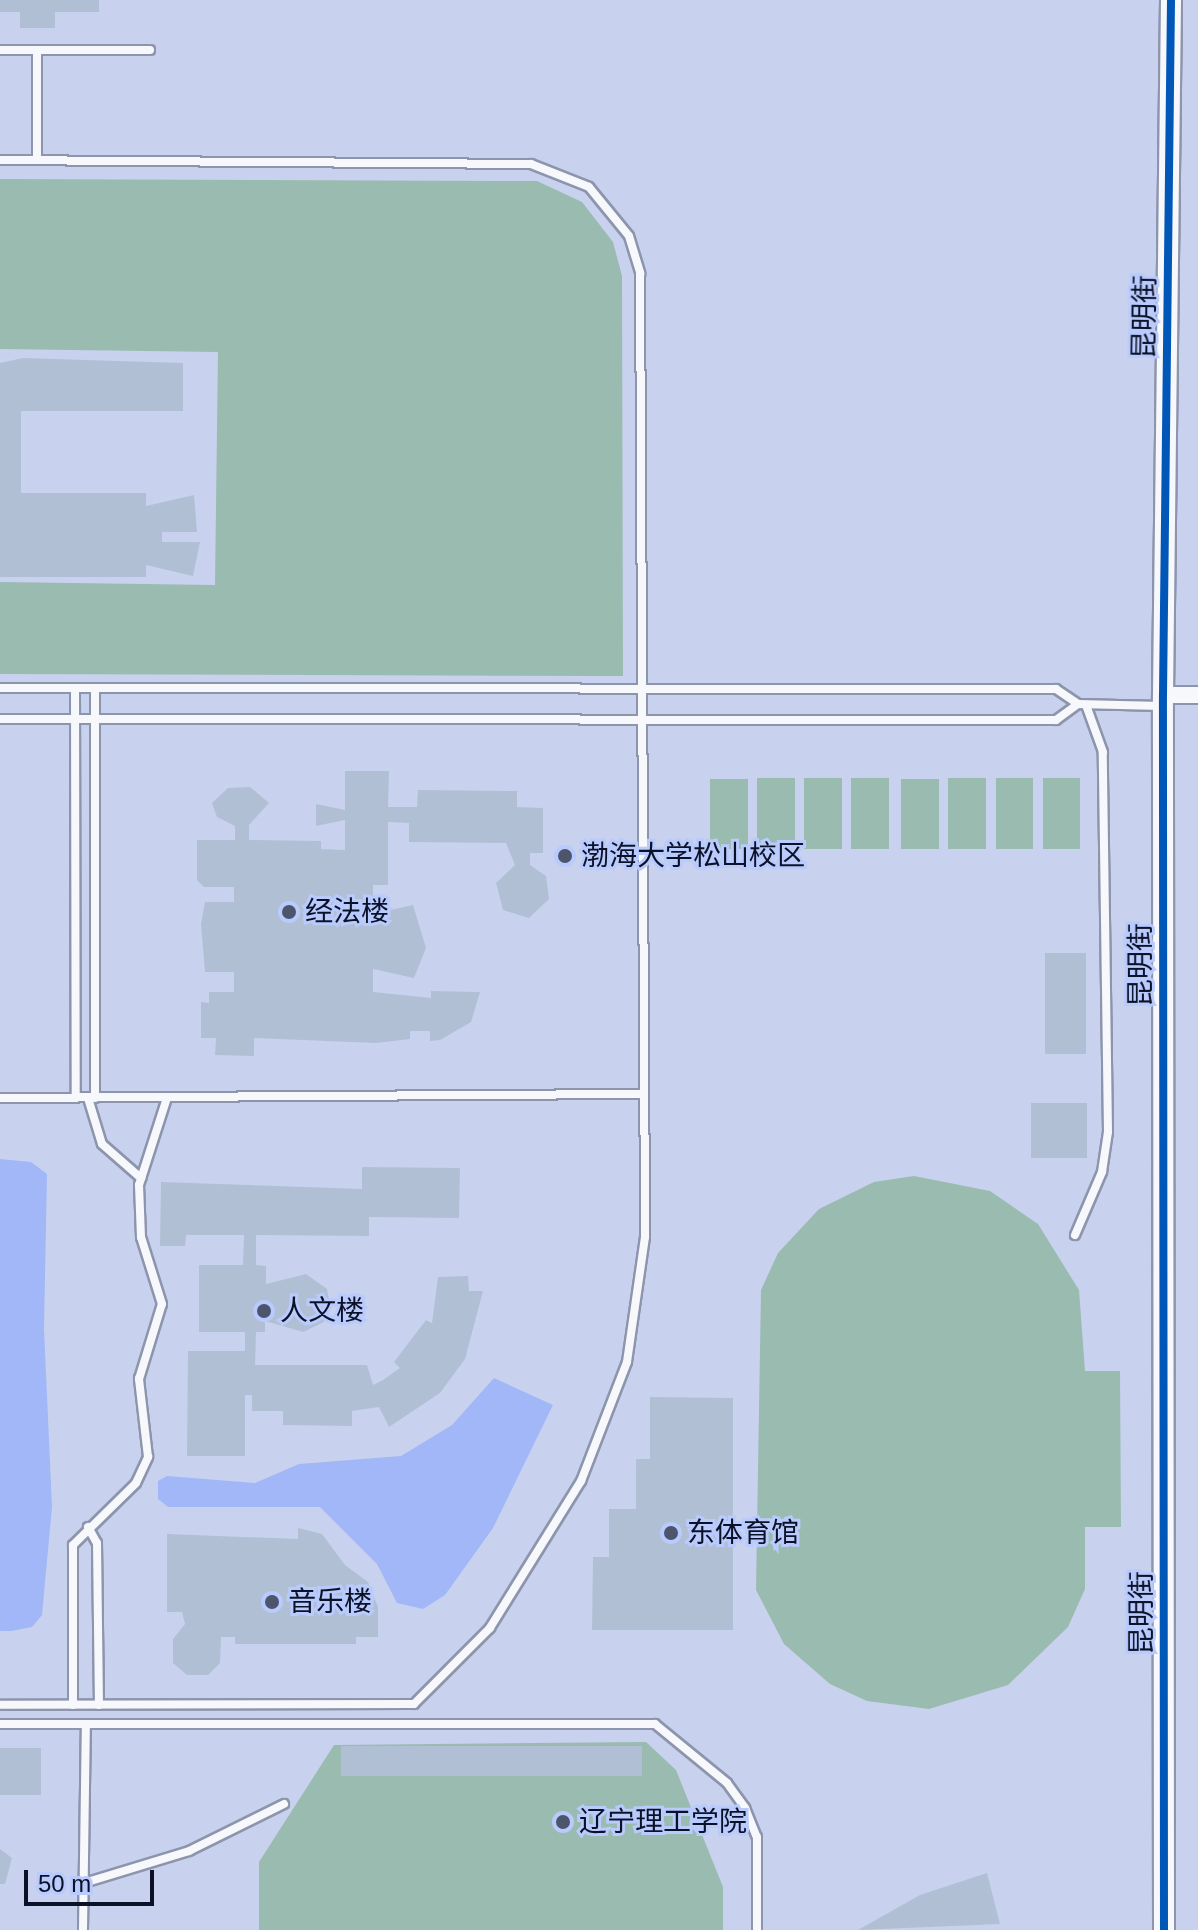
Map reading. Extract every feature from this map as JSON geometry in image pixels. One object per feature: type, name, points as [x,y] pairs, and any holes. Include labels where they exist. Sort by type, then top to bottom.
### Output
[{"type":"street","name":"昆明街","points":[[1164,1930],[1163,700],[1171,0]]},
{"type":"street","points":[[1163,700],[1198,695]]},
{"type":"lane","points":[[0,50],[150,50]]},
{"type":"lane","points":[[37,50],[37,160]]},
{"type":"lane","points":[[0,160],[515,163],[546,166],[589,187],[629,236],[640,273],[644,1094],[643,1269],[619,1390],[563,1514],[462,1662],[414,1704],[0,1705]]},
{"type":"lane","points":[[0,688],[1056,689],[1082,705],[1103,752],[1108,1132],[1102,1172],[1075,1235]]},
{"type":"lane","points":[[75,688],[76,1098]]},
{"type":"lane","points":[[95,688],[92,1098],[102,1144],[141,1178]]},
{"type":"lane","points":[[0,719],[1056,720],[1082,705],[1163,700]]},
{"type":"lane","points":[[0,1098],[644,1094]]},
{"type":"lane","points":[[73,1705],[73,1545],[136,1483],[148,1457],[139,1379],[162,1304],[141,1237],[141,1178],[167,1098]]},
{"type":"lane","points":[[88,1527],[97,1543],[99,1705]]},
{"type":"lane","points":[[0,1724],[655,1724],[727,1783],[745,1808],[757,1837],[757,1930]]},
{"type":"lane","points":[[83,1930],[86,1724]]},
{"type":"lane","points":[[84,1883],[189,1851],[284,1804]]},
{"type":"green space","points":[[0,179],[537,181],[582,202],[613,242],[622,276],[623,676],[0,674],[0,582],[215,585],[218,352],[0,349]]},
{"type":"green space","points":[[757,778],[795,778],[795,849],[757,849]]},
{"type":"green space","points":[[804,778],[842,778],[842,849],[804,849]]},
{"type":"green space","points":[[851,778],[889,778],[889,849],[851,849]]},
{"type":"green space","points":[[948,778],[986,778],[986,849],[948,849]]},
{"type":"green space","points":[[996,778],[1033,778],[1033,849],[996,849]]},
{"type":"green space","points":[[1043,778],[1080,778],[1080,849],[1043,849]]},
{"type":"green space","points":[[710,779],[748,779],[748,849],[710,849]]},
{"type":"green space","points":[[901,779],[939,779],[939,849],[901,849]]},
{"type":"green space","points":[[914,1176],[990,1191],[1038,1224],[1079,1290],[1085,1371],[1120,1371],[1121,1527],[1085,1527],[1085,1589],[1068,1627],[1008,1685],[929,1709],[867,1701],[830,1684],[784,1644],[756,1590],[761,1290],[778,1253],[819,1209],[874,1182]]},
{"type":"green space","points":[[646,1742],[676,1770],[723,1887],[723,1930],[259,1930],[259,1862],[334,1745]]},
{"type":"water","points":[[0,1159],[31,1162],[47,1174],[44,1329],[52,1507],[42,1615],[32,1627],[11,1631],[0,1631]]},
{"type":"water","points":[[494,1378],[553,1405],[493,1528],[445,1595],[423,1609],[397,1603],[377,1564],[320,1507],[168,1507],[158,1499],[158,1481],[167,1476],[255,1483],[299,1464],[401,1456],[452,1425]]},
{"type":"building","points":[[0,0],[99,0],[99,12],[55,12],[55,28],[20,28],[20,12],[0,12]]},
{"type":"building","points":[[23,358],[183,363],[183,411],[21,411],[21,493],[146,493],[146,506],[194,495],[197,532],[162,532],[162,542],[200,542],[193,576],[146,565],[146,577],[0,577],[0,363]]},
{"type":"building","name":"经法楼","points":[[345,771],[389,771],[388,807],[417,807],[418,790],[517,791],[517,807],[543,808],[543,853],[530,853],[530,865],[546,876],[549,899],[529,918],[503,910],[496,883],[515,865],[506,843],[409,842],[409,823],[388,822],[388,885],[373,885],[373,914],[413,905],[426,948],[414,978],[373,969],[373,992],[431,998],[431,991],[480,992],[471,1022],[440,1040],[430,1041],[430,1031],[410,1031],[410,1039],[376,1043],[254,1038],[254,1056],[215,1055],[216,1038],[201,1038],[201,1002],[209,1003],[209,992],[234,992],[234,972],[205,972],[201,924],[205,902],[234,902],[234,887],[204,887],[197,880],[197,840],[235,840],[235,826],[217,817],[212,803],[228,788],[250,787],[269,803],[249,825],[249,840],[321,841],[321,849],[345,850],[345,820],[316,826],[316,804],[345,810]]},
{"type":"building","points":[[1045,953],[1086,953],[1086,1054],[1045,1054]]},
{"type":"building","points":[[1031,1103],[1087,1103],[1087,1158],[1031,1158]]},
{"type":"building","name":"人文楼","points":[[362,1167],[460,1168],[459,1218],[369,1217],[369,1236],[256,1235],[256,1265],[266,1266],[266,1284],[306,1274],[327,1289],[330,1306],[324,1322],[303,1332],[265,1321],[265,1332],[256,1332],[255,1365],[367,1365],[373,1385],[400,1368],[394,1362],[426,1320],[432,1323],[438,1277],[468,1276],[469,1291],[483,1291],[465,1359],[440,1393],[389,1427],[379,1407],[352,1411],[352,1426],[283,1425],[283,1411],[252,1411],[252,1395],[245,1395],[245,1456],[187,1456],[188,1351],[245,1351],[245,1332],[199,1332],[199,1265],[243,1265],[244,1235],[186,1235],[185,1246],[160,1246],[161,1182],[362,1189]]},
{"type":"building","name":"东体育馆","points":[[650,1397],[733,1398],[733,1630],[592,1630],[593,1557],[609,1557],[609,1509],[636,1509],[636,1459],[650,1459]]},
{"type":"building","name":"音乐楼","points":[[298,1528],[322,1534],[345,1565],[368,1582],[378,1607],[378,1637],[356,1637],[356,1644],[235,1644],[235,1637],[221,1637],[220,1663],[208,1675],[187,1675],[173,1663],[173,1639],[185,1624],[182,1612],[167,1612],[167,1534],[298,1539]]},
{"type":"building","points":[[341,1746],[642,1746],[642,1776],[341,1776]]},
{"type":"building","points":[[0,1748],[41,1748],[41,1795],[0,1795]]},
{"type":"building","points":[[0,1849],[12,1858],[5,1884],[0,1884]]},
{"type":"building","points":[[987,1873],[1000,1924],[858,1930],[920,1895]]},
{"type":"cycle path","points":[[1164,1930],[1163,695],[1171,0]]},
{"type":"place","name":"渤海大学松山校区","points":[[565,856]]},
{"type":"place","name":"经法楼","points":[[289,912]]},
{"type":"place","name":"人文楼","points":[[264,1311]]},
{"type":"place","name":"东体育馆","points":[[671,1533]]},
{"type":"place","name":"音乐楼","points":[[272,1602]]},
{"type":"place","name":"辽宁理工学院","points":[[563,1822]]}]
